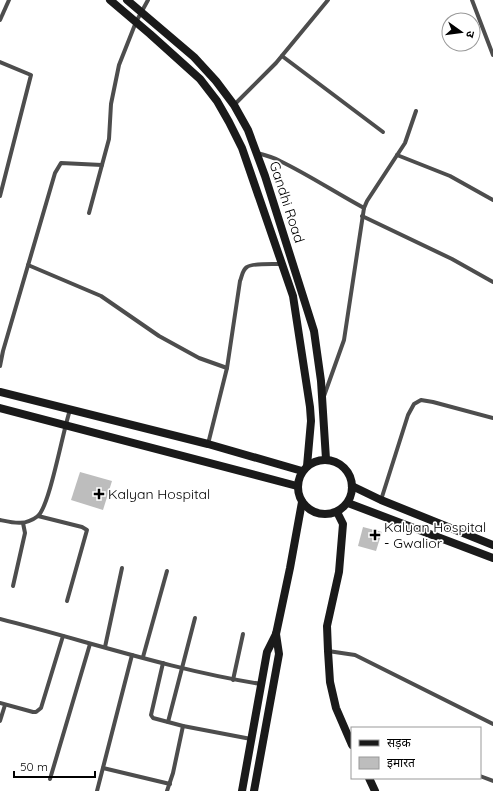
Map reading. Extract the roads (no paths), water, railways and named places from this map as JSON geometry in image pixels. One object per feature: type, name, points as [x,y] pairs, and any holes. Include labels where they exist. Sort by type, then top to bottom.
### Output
[{"type":"main road","points":[[0,392],[305,468],[319,460],[326,459],[334,461],[347,471],[351,478],[351,495],[348,503],[337,512],[322,514],[307,508],[298,495],[297,486],[299,478],[305,468],[311,421],[293,296],[242,148],[218,101],[200,79],[110,0]]},
{"type":"main road","name":"Gandhi Road","points":[[127,0],[194,57],[216,81],[234,105],[248,130],[268,183],[314,331],[321,381],[326,459]]},
{"type":"main road","points":[[0,408],[297,486]]},
{"type":"main road","points":[[352,486],[381,500],[493,545]]},
{"type":"main road","points":[[242,791],[267,652],[276,634],[302,502]]},
{"type":"main road","points":[[348,503],[493,558]]},
{"type":"main road","points":[[337,512],[343,524],[338,572],[327,626],[328,652],[330,682],[336,708],[351,743]]},
{"type":"main road","points":[[254,791],[279,654],[276,634]]},
{"type":"main road","points":[[369,779],[375,791]]},
{"type":"street","points":[[0,20],[9,0]]},
{"type":"street","points":[[89,213],[110,140],[111,104],[119,65],[140,12],[148,0]]},
{"type":"street","points":[[234,105],[282,56],[328,0]]},
{"type":"street","points":[[472,0],[493,55]]},
{"type":"street","points":[[282,56],[383,132]]},
{"type":"street","points":[[0,62],[31,75],[0,196]]},
{"type":"street","points":[[310,406],[322,402],[344,340],[364,208],[405,143],[416,111]]},
{"type":"street","points":[[257,153],[285,163],[364,208]]},
{"type":"street","points":[[397,155],[450,176],[493,200]]},
{"type":"street","points":[[0,366],[3,351],[55,173],[61,163],[102,166]]},
{"type":"street","points":[[362,216],[452,259],[493,282]]},
{"type":"street","points":[[208,444],[226,368],[240,281],[243,272],[246,267],[252,265],[282,264]]},
{"type":"street","points":[[28,265],[101,296],[159,336],[199,358],[226,368]]},
{"type":"street","points":[[381,500],[408,415],[414,404],[421,400],[433,402],[493,418]]},
{"type":"street","points":[[0,520],[17,524],[24,523],[38,516],[42,510],[51,485],[70,410]]},
{"type":"street","points":[[38,516],[82,527],[87,530],[67,601]]},
{"type":"street","points":[[13,586],[25,533],[24,523]]},
{"type":"street","points":[[105,648],[122,568]]},
{"type":"street","points":[[143,658],[167,571]]},
{"type":"street","points":[[168,722],[195,618]]},
{"type":"street","points":[[0,619],[183,668],[233,680],[261,684]]},
{"type":"street","points":[[233,680],[243,634]]},
{"type":"street","points":[[0,721],[2,704],[33,712],[36,712],[42,708],[63,636]]},
{"type":"street","points":[[50,779],[90,644]]},
{"type":"street","points":[[328,652],[355,655],[493,724]]},
{"type":"street","points":[[97,791],[132,655]]},
{"type":"street","points":[[163,663],[151,715],[153,718],[183,726],[251,739]]},
{"type":"street","points":[[167,791],[182,738],[183,726]]},
{"type":"street","points":[[103,768],[170,784]]},
{"type":"street","points":[[481,776],[493,781]]},
{"type":"place","name":"Kalyan Hospital","points":[[99,494]]},
{"type":"place","name":"Kalyan Hospital - Gwalior","points":[[375,535]]}]
